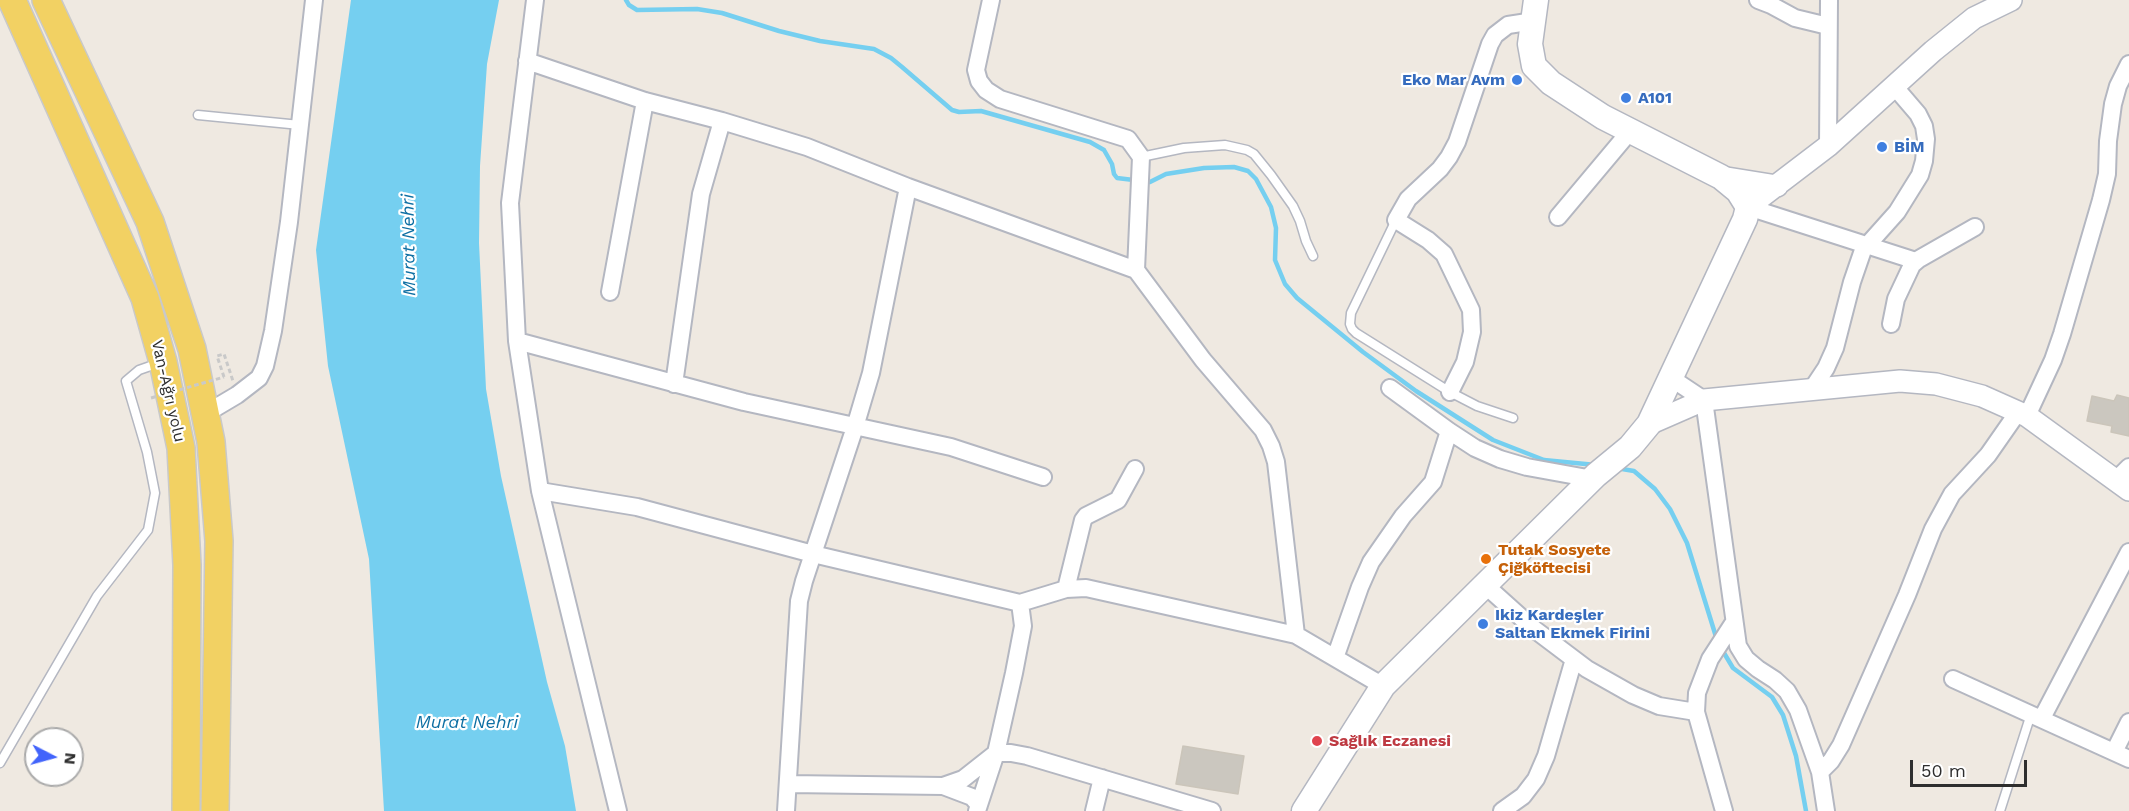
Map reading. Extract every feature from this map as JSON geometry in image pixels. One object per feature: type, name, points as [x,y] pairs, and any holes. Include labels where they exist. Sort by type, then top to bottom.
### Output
[{"type":"main road","name":"Van-Ağrı yolu","points":[[12,0],[145,298],[163,362],[181,448],[187,565],[186,811]]},
{"type":"main road","points":[[46,0],[150,222],[192,350],[211,442],[219,541],[214,811]]},
{"type":"main road","points":[[1304,811],[1383,686],[1594,477],[1630,447],[1649,424],[1745,219],[1748,207],[1738,191],[1721,177],[1603,117],[1551,83],[1534,66],[1530,44],[1535,10]]},
{"type":"main road","points":[[175,422],[205,414]]},
{"type":"street","points":[[205,414],[237,395],[259,378],[265,366],[273,331],[301,125],[314,0]]},
{"type":"street","points":[[535,0],[510,203],[517,341],[540,491],[618,811]]},
{"type":"street","points":[[991,0],[976,69],[979,81],[986,90],[1000,99],[1128,139],[1142,161],[1136,270]]},
{"type":"street","points":[[1758,0],[1795,18],[1828,26]]},
{"type":"street","points":[[1828,146],[1829,0]]},
{"type":"street","points":[[1748,207],[1828,146],[1933,51],[1974,18],[2011,0]]},
{"type":"street","points":[[1450,392],[1465,362],[1472,332],[1471,310],[1444,254],[1428,240],[1396,220],[1408,199],[1440,169],[1449,157],[1457,142],[1495,35],[1535,10]]},
{"type":"street","points":[[527,61],[645,101],[807,147],[908,187],[1136,270],[1203,360],[1263,430],[1271,446],[1276,462],[1296,636]]},
{"type":"street","points":[[1820,772],[1831,761],[1841,745],[1907,595],[1933,529],[1952,494],[2023,414],[2053,360],[2101,200],[2107,174],[2108,141],[2113,104],[2118,86],[2129,64]]},
{"type":"street","points":[[1812,389],[1826,368],[1835,348],[1859,257],[1867,245],[1898,212],[1920,175],[1924,161],[1926,138],[1924,126],[1918,114],[1894,86]]},
{"type":"street","points":[[610,292],[645,101]]},
{"type":"street","points":[[674,384],[701,194],[722,121]]},
{"type":"street","points":[[1558,217],[1631,130]]},
{"type":"street","points":[[1721,177],[1778,186]]},
{"type":"street","points":[[786,811],[800,601],[871,373],[908,187]]},
{"type":"street","points":[[1748,207],[1916,261]]},
{"type":"street","points":[[1891,324],[1896,299],[1905,278],[1916,261],[1976,227]]},
{"type":"street","points":[[517,341],[674,384],[958,449],[1042,477]]},
{"type":"street","points":[[1671,378],[1704,400],[1730,630],[1746,659],[1787,691],[1798,710],[1820,772],[1826,811]]},
{"type":"street","points":[[1649,424],[1704,400],[1900,381],[1936,384],[1982,396],[2023,414],[2125,479]]},
{"type":"street","points":[[1390,388],[1475,448],[1500,459],[1527,467],[1594,477]]},
{"type":"street","points":[[1335,658],[1371,562],[1403,516],[1433,482],[1449,431]]},
{"type":"street","points":[[1066,589],[1083,520],[1086,516],[1118,500],[1134,469]]},
{"type":"street","points":[[540,491],[637,507],[813,554],[1020,603],[1066,589],[1086,588],[1296,636],[1383,686]]},
{"type":"street","points":[[2037,716],[2129,552]]},
{"type":"street","points":[[1485,585],[1534,629],[1587,669],[1633,695],[1659,706],[1696,712]]},
{"type":"street","points":[[978,808],[996,753],[1023,626],[1020,603]]},
{"type":"street","points":[[1724,811],[1696,712],[1697,693],[1710,659],[1730,630]]},
{"type":"street","points":[[1502,811],[1522,796],[1536,779],[1546,756],[1574,659]]},
{"type":"street","points":[[1953,679],[2122,756],[2129,722]]},
{"type":"street","points":[[788,784],[943,786],[963,779],[996,753],[1027,756],[1212,811]]},
{"type":"street","points":[[1094,811],[1101,778]]},
{"type":"street","points":[[943,786],[972,797],[978,808]]},
{"type":"lane","points":[[198,115],[301,125]]},
{"type":"lane","points":[[1142,161],[1184,148],[1225,145],[1247,150],[1254,154],[1293,206],[1305,241],[1313,256]]},
{"type":"lane","points":[[1396,220],[1351,313],[1350,324],[1356,333],[1450,392],[1477,406],[1513,418]]},
{"type":"lane","points":[[0,763],[97,596],[148,530],[155,493],[147,452],[126,381],[139,370],[163,362]]},
{"type":"lane","points":[[2000,811],[2037,716]]},
{"type":"path","points":[[151,398],[224,377],[217,356],[224,354],[237,395]]},
{"type":"water","name":"Murat Nehri","points":[[351,0],[499,0],[487,64],[480,166],[479,243],[486,389],[501,476],[547,682],[565,746],[576,811],[384,811],[369,559],[328,366],[316,250]]},
{"type":"building","points":[[2117,395],[2129,398],[2129,436],[2111,432],[2112,426],[2087,421],[2092,396],[2114,401]]},
{"type":"building","points":[[1183,746],[1244,756],[1238,794],[1176,784]]},
{"type":"waterway","points":[[626,0],[637,10],[697,9],[722,13],[820,41],[874,49],[891,58],[952,110],[981,111],[1090,142],[1104,150],[1117,178],[1150,182],[1166,174],[1204,168],[1234,167],[1248,171],[1256,179],[1271,207],[1276,228],[1275,260],[1285,284],[1297,298],[1363,352],[1416,391],[1493,440],[1544,460],[1596,465]]},
{"type":"waterway","points":[[1616,468],[1634,471],[1655,489],[1670,509],[1687,543],[1717,640]]},
{"type":"waterway","points":[[1721,648],[1733,668],[1772,697],[1783,715],[1796,756],[1806,811]]},
{"type":"place","name":"Eko Mar Avm","points":[[1517,80]]},
{"type":"place","name":"A101","points":[[1626,98]]},
{"type":"place","name":"BİM","points":[[1882,147]]},
{"type":"place","name":"Tutak Sosyete Çiğköftecisi","points":[[1486,559]]},
{"type":"place","name":"Ikiz Kardeşler Saltan Ekmek Firini","points":[[1483,624]]},
{"type":"place","name":"Sağlık Eczanesi","points":[[1317,741]]}]
